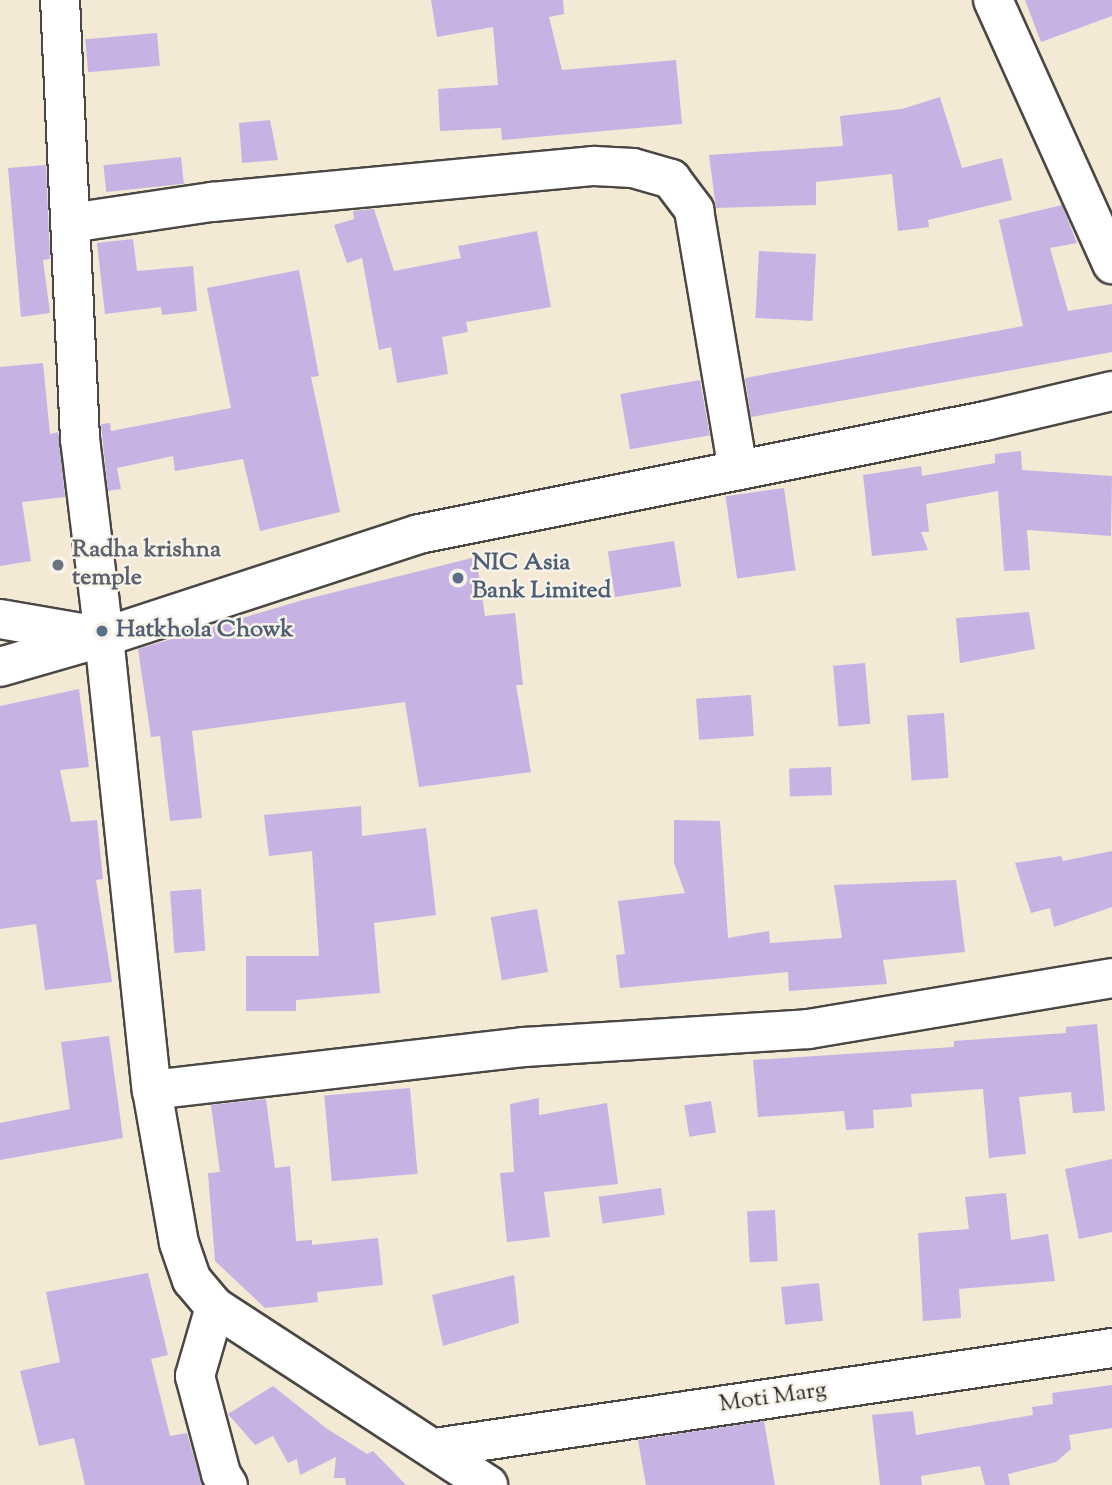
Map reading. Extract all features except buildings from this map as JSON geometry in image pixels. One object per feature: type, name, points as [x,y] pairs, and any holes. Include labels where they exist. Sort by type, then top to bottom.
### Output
[{"type":"street","points":[[60,0],[80,439],[152,1090],[179,1244],[192,1280],[215,1307],[488,1485]]},
{"type":"street","points":[[993,0],[1112,264]]},
{"type":"street","points":[[71,223],[212,202],[594,166],[633,168],[671,179],[694,210],[738,470]]},
{"type":"street","points":[[0,667],[104,637],[419,534],[1112,391]]},
{"type":"street","points":[[0,619],[104,637]]},
{"type":"street","points":[[152,1090],[524,1047],[808,1029],[1112,978]]},
{"type":"street","points":[[215,1307],[195,1376],[221,1474],[228,1485]]},
{"type":"street","name":"Moti Marg","points":[[435,1448],[1112,1348]]},
{"type":"place","name":"Radha krishna temple","points":[[58,565]]},
{"type":"place","name":"NIC Asia Bank Limited","points":[[458,578]]},
{"type":"place","name":"Hatkhola Chowk","points":[[102,631]]}]
